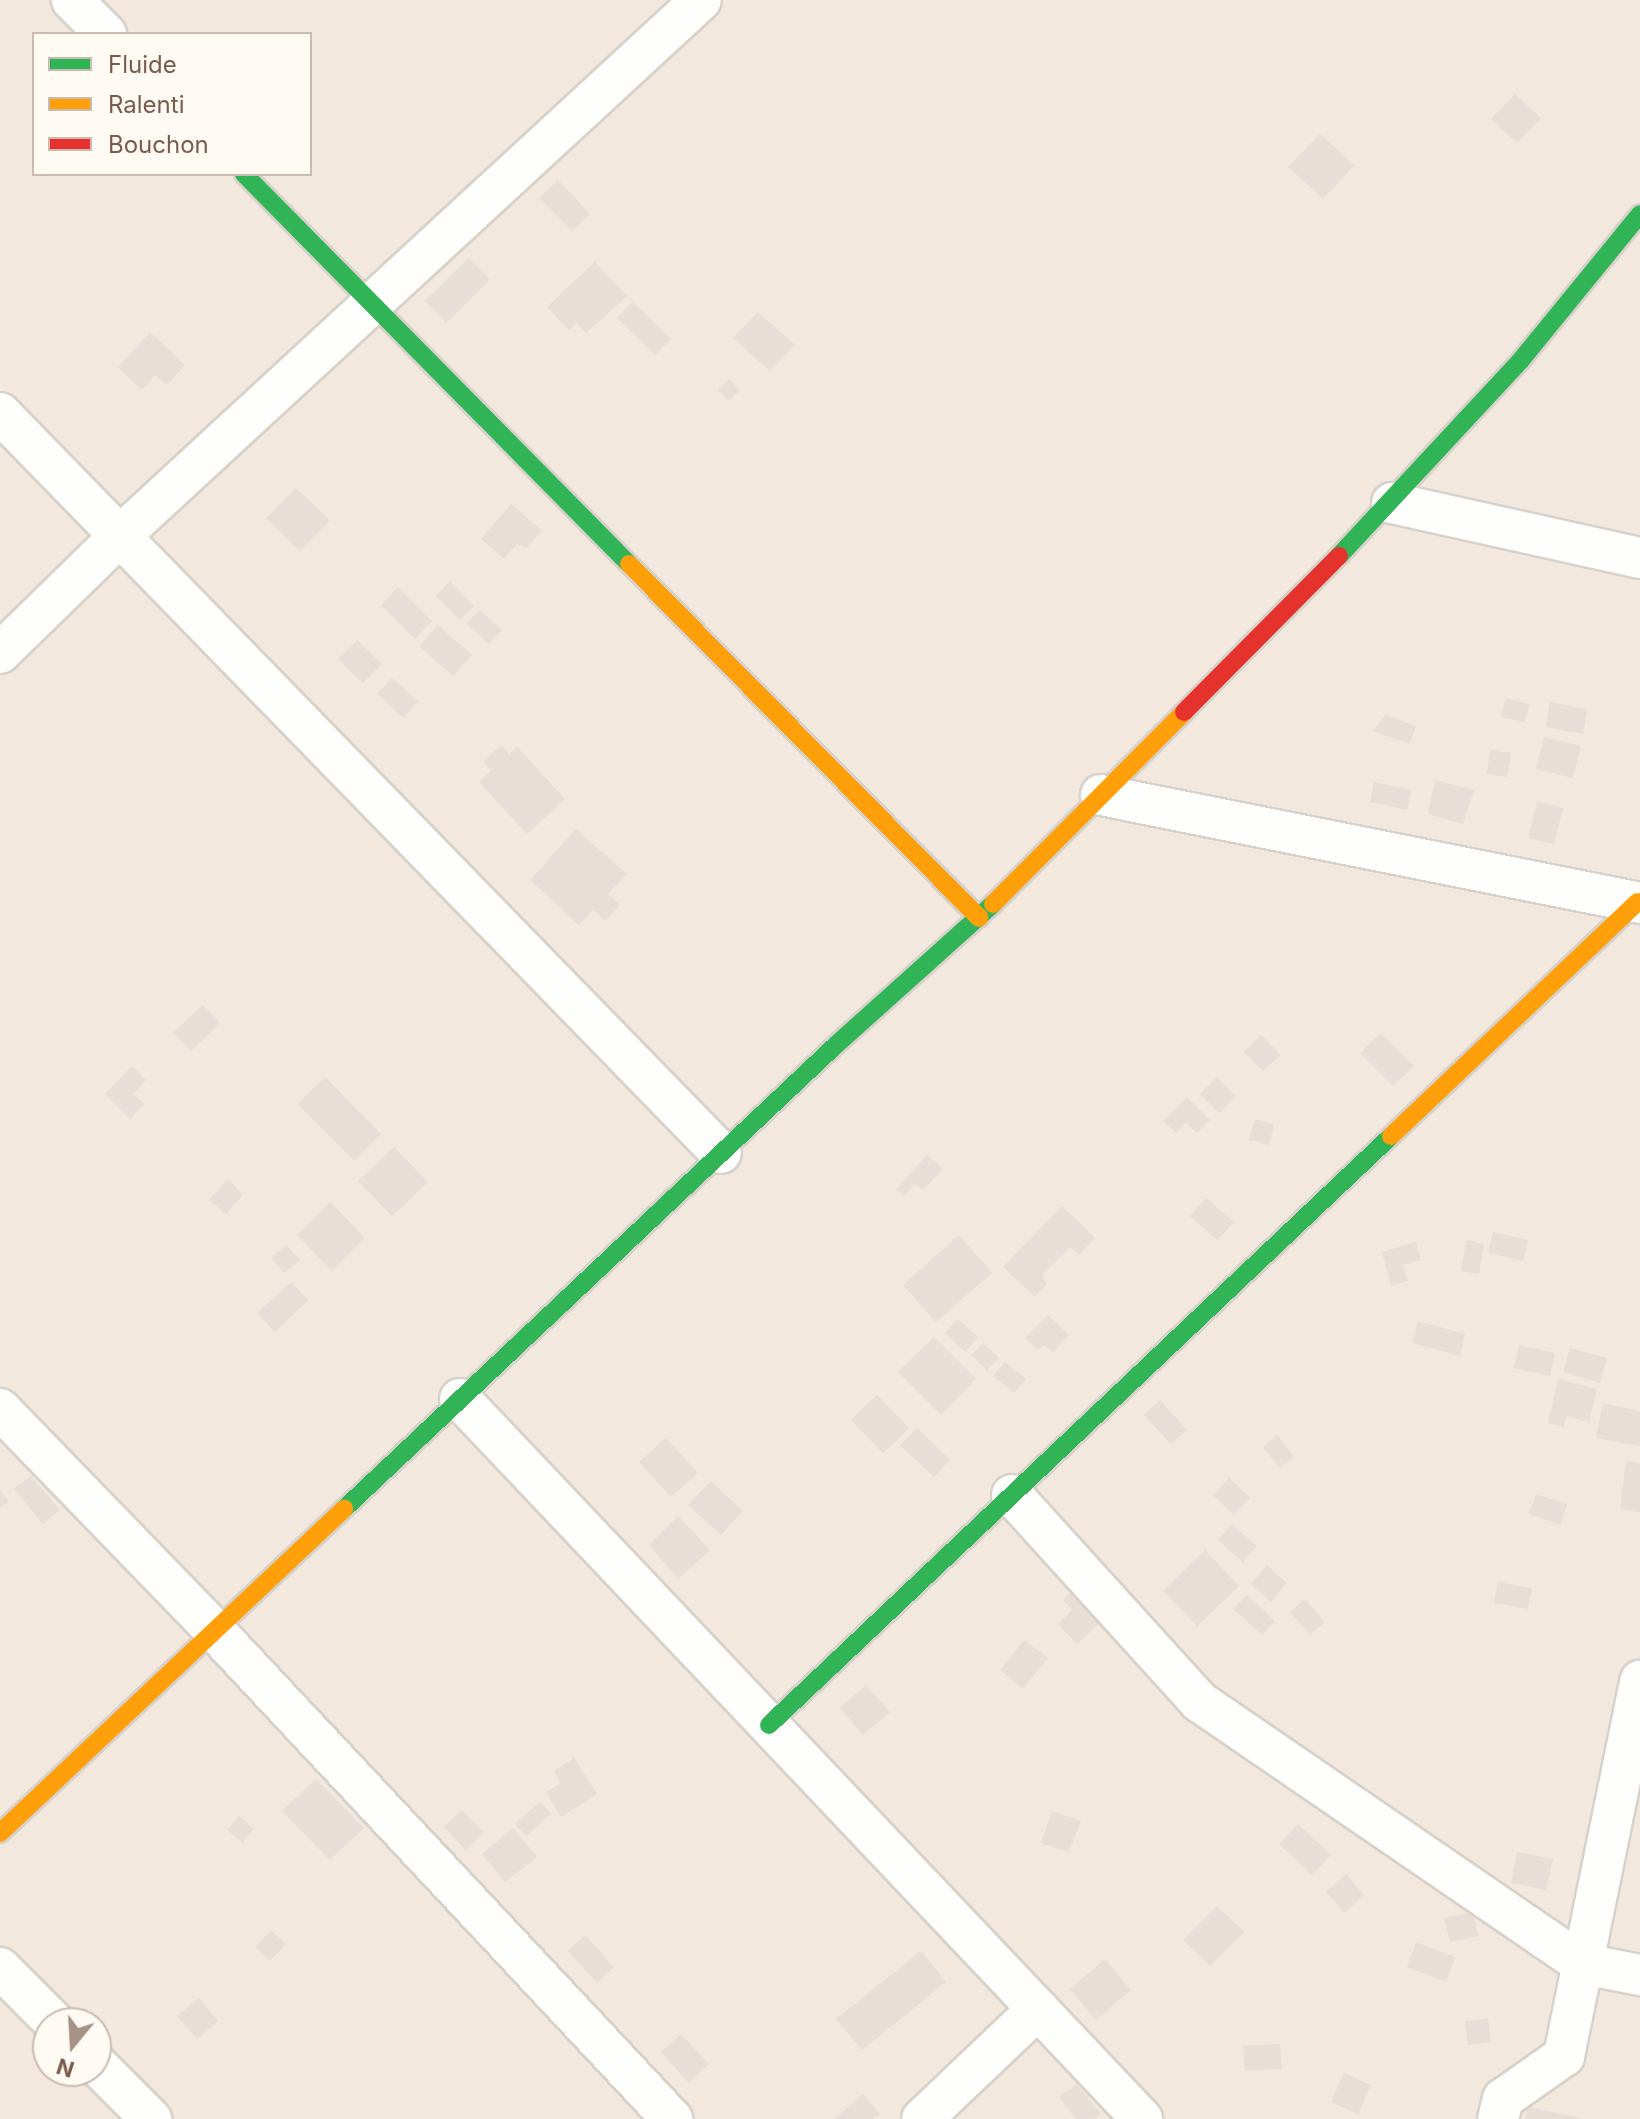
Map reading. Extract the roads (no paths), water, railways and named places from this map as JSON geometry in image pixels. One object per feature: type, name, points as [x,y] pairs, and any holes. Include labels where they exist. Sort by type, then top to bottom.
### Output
[{"type":"main road","points":[[246,176],[979,918]]},
{"type":"main road","points":[[0,1833],[721,1153],[979,918],[1392,503],[1521,360],[1640,214]]},
{"type":"main road","points":[[769,1725],[1639,903]]},
{"type":"street","points":[[72,0],[104,32]]},
{"type":"street","points":[[0,653],[120,536],[701,0]]},
{"type":"street","points":[[0,413],[721,1153]]},
{"type":"street","points":[[1392,503],[1640,558]]},
{"type":"street","points":[[1101,795],[1639,903]]},
{"type":"street","points":[[460,1399],[1142,2119]]},
{"type":"street","points":[[0,1409],[215,1631],[672,2119]]},
{"type":"street","points":[[1012,1495],[1200,1702],[1583,1964],[1640,1975]]},
{"type":"street","points":[[1498,2119],[1503,2099],[1564,2056],[1640,1681]]},
{"type":"street","points":[[0,1968],[39,2007]]},
{"type":"street","points":[[922,2119],[1038,2009]]},
{"type":"street","points":[[112,2080],[151,2119]]}]
